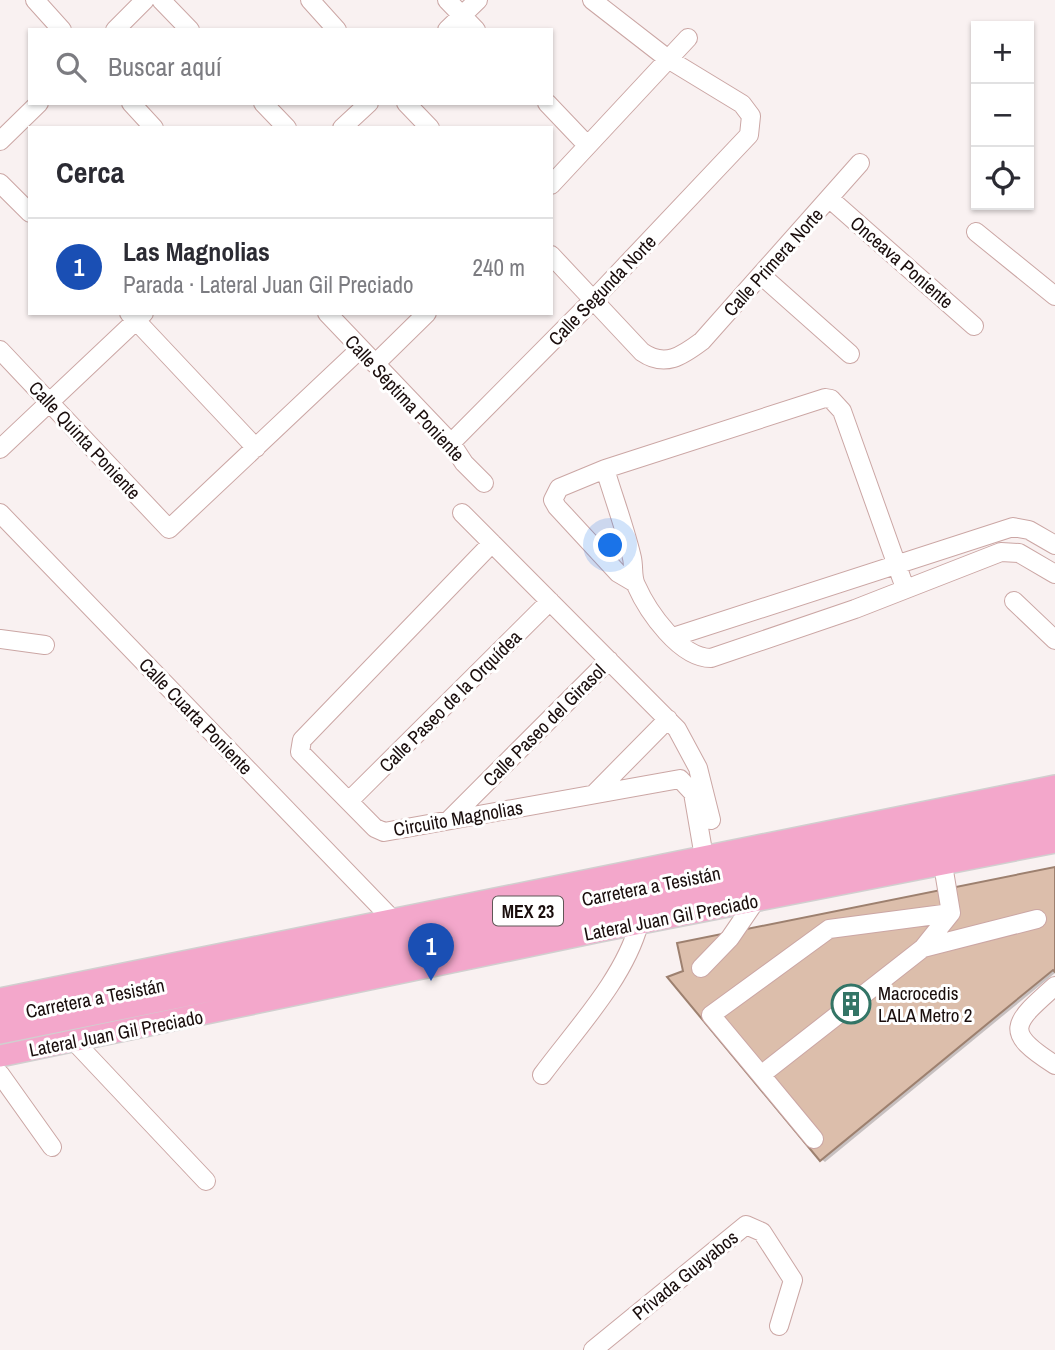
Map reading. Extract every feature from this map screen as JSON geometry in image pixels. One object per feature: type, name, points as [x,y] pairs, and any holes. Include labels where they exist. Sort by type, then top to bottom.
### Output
[{"type":"main road","points":[[0,999],[1055,786]]},
{"type":"main road","name":"Carretera a Tesistán","points":[[0,1033],[1055,804]]},
{"type":"main road","name":"Carretera a Tesistán","points":[[582,908],[1055,821]]},
{"type":"main road","name":"Lateral Juan Gil Preciado","points":[[0,1056],[600,931],[1055,842]]},
{"type":"main road","points":[[590,879],[582,908],[600,931]]},
{"type":"main road","points":[[533,891],[549,915],[543,943]]},
{"type":"main road","name":"Carretera a Tesistán","points":[[0,1017],[549,915]]},
{"type":"street","points":[[35,0],[60,28]]},
{"type":"street","points":[[117,28],[145,0]]},
{"type":"street","points":[[161,0],[188,28]]},
{"type":"street","points":[[310,0],[335,28]]},
{"type":"street","points":[[447,0],[474,28]]},
{"type":"street","points":[[449,28],[478,0]]},
{"type":"street","points":[[592,0],[668,60]]},
{"type":"street","points":[[553,184],[688,38]]},
{"type":"street","name":"Calle Segunda Norte","points":[[451,443],[592,302],[749,135],[751,116],[742,104],[668,60]]},
{"type":"street","points":[[0,141],[37,105]]},
{"type":"street","points":[[133,105],[152,126]]},
{"type":"street","points":[[264,105],[285,126]]},
{"type":"street","points":[[344,126],[367,105]]},
{"type":"street","points":[[408,105],[428,126]]},
{"type":"street","points":[[549,105],[587,145]]},
{"type":"street","name":"Calle Primera Norte","points":[[592,302],[653,360],[668,361],[682,356],[702,341],[860,163]]},
{"type":"street","points":[[0,183],[28,211]]},
{"type":"street","name":"Onceava Poniente","points":[[830,198],[974,326]]},
{"type":"street","points":[[976,232],[1053,289]]},
{"type":"street","points":[[553,261],[592,302]]},
{"type":"street","points":[[761,275],[850,354]]},
{"type":"street","name":"Calle Séptima Poniente","points":[[329,315],[451,443],[464,463],[484,483]]},
{"type":"street","points":[[374,364],[425,315]]},
{"type":"street","points":[[0,449],[137,316],[256,448],[360,349]]},
{"type":"street","name":"Calle Quinta Poniente","points":[[0,350],[169,529],[256,448]]},
{"type":"street","points":[[635,583],[618,573],[553,500],[559,488],[605,469],[825,398],[831,399],[842,411],[905,588]]},
{"type":"street","points":[[605,469],[632,559],[635,583],[673,637],[695,656],[711,658],[855,609],[1001,552],[1019,553],[1055,574]]},
{"type":"street","name":"Calle Cuarta Poniente","points":[[0,513],[393,920]]},
{"type":"street","points":[[462,513],[668,719],[685,741],[702,779],[711,856]]},
{"type":"street","points":[[673,637],[1013,527],[1037,533],[1055,545]]},
{"type":"street","name":"Circuito Magnolias","points":[[492,543],[302,740],[300,752],[375,828],[384,832],[675,778],[686,782],[692,793],[711,856]]},
{"type":"street","name":"Calle Paseo de la Orquídea","points":[[349,801],[550,601]]},
{"type":"street","points":[[1014,601],[1055,640]]},
{"type":"street","points":[[0,639],[45,645]]},
{"type":"street","name":"Calle Paseo del Girasol","points":[[449,820],[609,660]]},
{"type":"street","points":[[595,793],[668,719]]},
{"type":"street","points":[[761,1075],[923,948],[951,913],[943,865]]},
{"type":"street","points":[[701,968],[730,938],[756,900]]},
{"type":"street","points":[[814,1139],[711,1015],[829,929],[951,913]]},
{"type":"street","points":[[923,948],[1037,919]]},
{"type":"street","points":[[542,1075],[597,1002],[634,944],[639,924]]},
{"type":"street","points":[[1055,986],[1027,1011],[1020,1024],[1019,1036],[1025,1046],[1055,1065]]},
{"type":"street","points":[[74,1041],[206,1181]]},
{"type":"street","points":[[0,1074],[52,1147]]},
{"type":"street","name":"Privada Guayabos","points":[[593,1350],[746,1225],[762,1231],[793,1280],[779,1326]]},
{"type":"building","name":"Macrocedis LALA Metro 2","points":[[1055,867],[1055,972],[1053,970],[820,1161],[667,977],[683,971],[677,943]]},
{"type":"place","name":"Las Magnolias","points":[[431,981]]},
{"type":"place","name":"Macrocedis LALA Metro 2","points":[[851,1004]]}]
